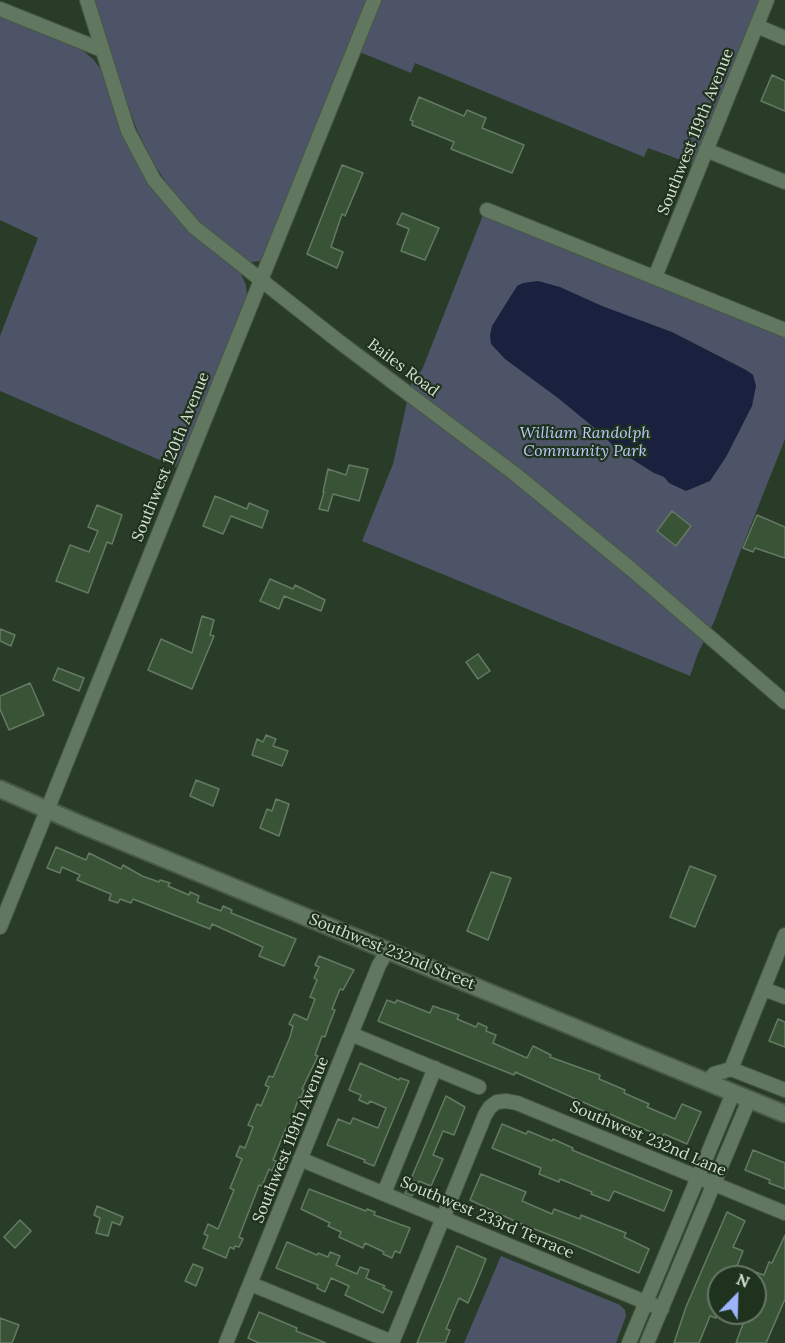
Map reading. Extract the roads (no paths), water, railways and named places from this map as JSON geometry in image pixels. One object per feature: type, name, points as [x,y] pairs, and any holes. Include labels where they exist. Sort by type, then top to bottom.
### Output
[{"type":"street","name":"Bailes Road","points":[[87,0],[128,131],[153,180],[194,226],[261,281],[515,474],[631,569],[785,702]]},
{"type":"street","name":"Southwest 120th Avenue","points":[[0,927],[374,0]]},
{"type":"street","name":"Southwest 119th Avenue","points":[[655,278],[767,0]]},
{"type":"street","points":[[0,9],[102,50]]},
{"type":"street","points":[[757,26],[785,38]]},
{"type":"street","points":[[706,150],[785,182]]},
{"type":"street","points":[[487,210],[785,330]]},
{"type":"street","name":"Southwest 232nd Street","points":[[0,789],[785,1114]]},
{"type":"street","points":[[731,1069],[785,936]]},
{"type":"street","name":"Southwest 119th Avenue","points":[[226,1343],[379,965],[388,950]]},
{"type":"street","points":[[764,989],[785,997]]},
{"type":"street","points":[[351,1034],[479,1087]]},
{"type":"street","points":[[384,1193],[435,1068]]},
{"type":"street","points":[[708,1082],[714,1074],[731,1069],[785,1090]]},
{"type":"street","points":[[629,1343],[733,1093]]},
{"type":"street","points":[[647,1343],[749,1100]]},
{"type":"street","name":"Southwest 232nd Lane","points":[[443,1218],[487,1111],[497,1102],[506,1101],[517,1102],[785,1213]]},
{"type":"street","name":"Southwest 233rd Terrace","points":[[300,1159],[662,1309]]},
{"type":"street","points":[[251,1284],[392,1342],[443,1218]]},
{"type":"park label","name":"William Randolph Community Park","points":[[585,442]]}]
